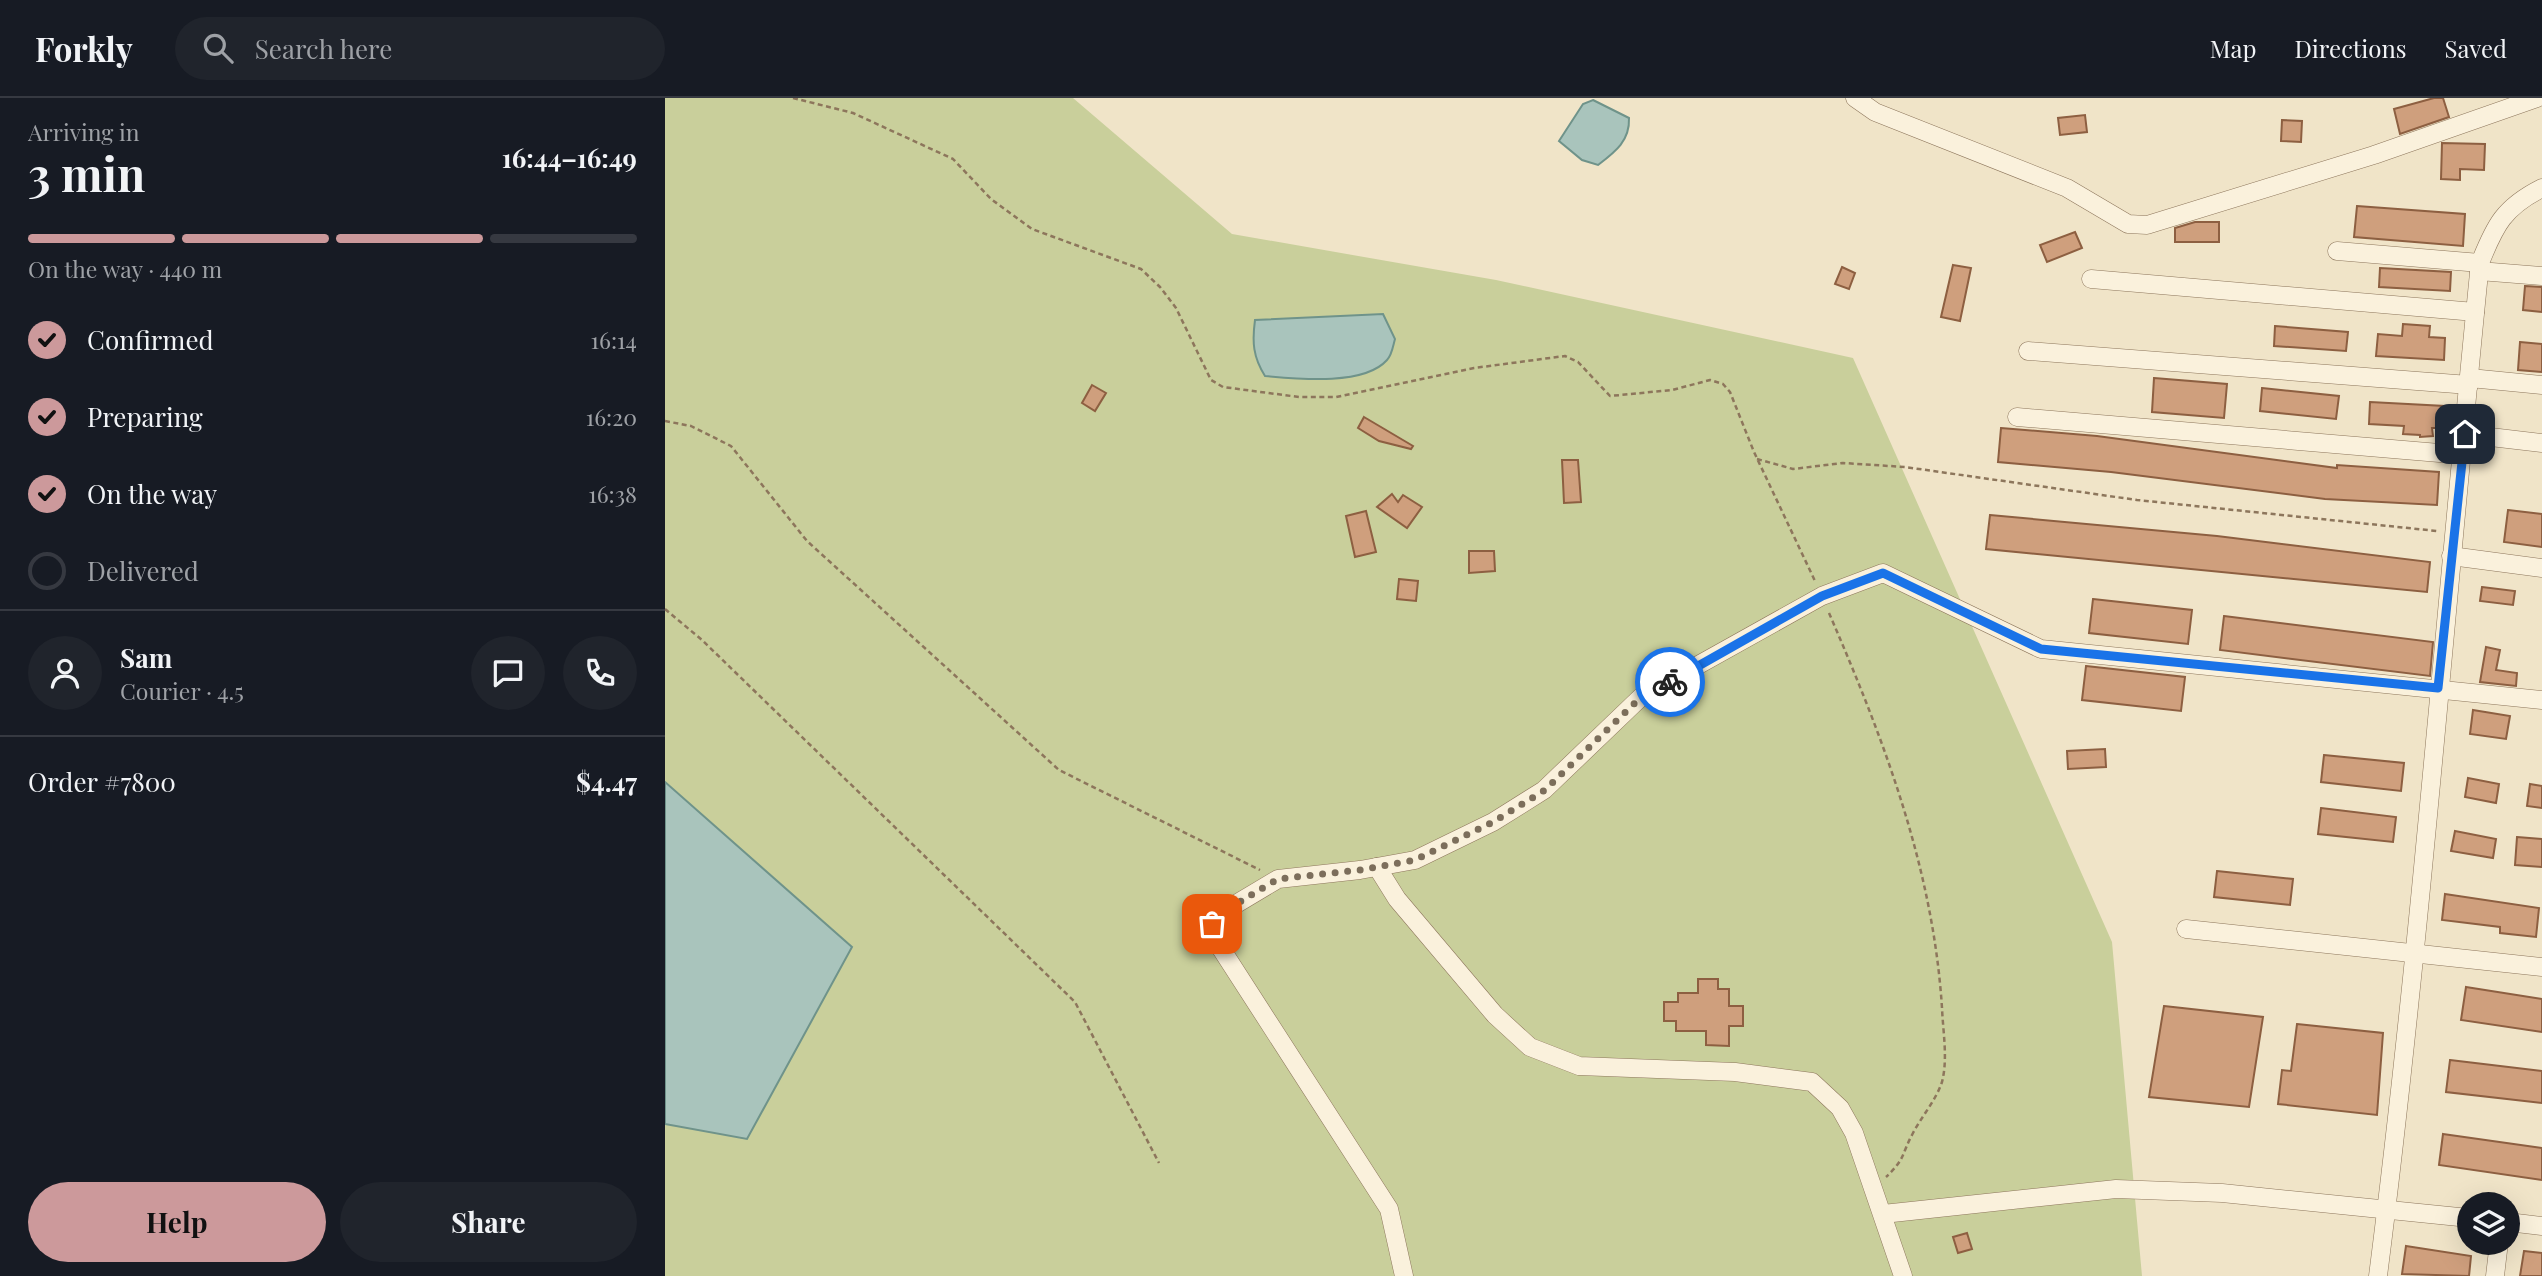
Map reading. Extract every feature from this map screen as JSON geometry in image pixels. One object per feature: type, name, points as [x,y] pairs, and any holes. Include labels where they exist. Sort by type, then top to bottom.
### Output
[{"type":"street","points":[[1855,98],[1875,112],[2067,188],[2129,224],[2147,225],[2374,155],[2537,98]]},
{"type":"street","points":[[2378,1276],[2417,953],[2438,688],[2480,267],[2495,226],[2518,201],[2542,188]]},
{"type":"street","points":[[2337,251],[2542,276]]},
{"type":"street","points":[[2091,279],[2475,312]]},
{"type":"street","points":[[2028,351],[2542,386]]},
{"type":"street","points":[[2017,417],[2463,455]]},
{"type":"street","points":[[2465,434],[2542,443]]},
{"type":"street","points":[[2451,555],[2542,568]]},
{"type":"street","points":[[1404,1276],[1389,1209],[1212,933],[1216,916],[1278,879],[1415,860],[1493,822],[1545,790],[1641,697],[1822,596],[1883,573],[2041,649],[2542,700]]},
{"type":"street","points":[[1377,867],[1397,900],[1495,1015],[1530,1047],[1579,1066],[1735,1072],[1812,1083],[1840,1108],[1854,1133],[1903,1276]]},
{"type":"street","points":[[2186,929],[2542,967]]},
{"type":"street","points":[[1883,1214],[2116,1189],[2222,1193],[2457,1217]]},
{"type":"street","points":[[2520,1223],[2542,1226]]},
{"type":"street","points":[[2495,1276],[2497,1255]]},
{"type":"path","points":[[793,98],[853,113],[953,159],[991,200],[1031,229],[1141,269],[1160,287],[1176,308],[1211,380],[1223,387],[1299,397],[1336,397],[1474,368],[1565,356],[1577,362],[1610,396],[1672,390],[1710,380],[1723,384],[1730,393],[1757,459],[1822,596],[1873,716],[1900,793],[1933,915],[1945,1055],[1941,1083],[1913,1133],[1899,1166],[1874,1189]]},
{"type":"path","points":[[665,421],[691,426],[731,446],[807,541],[1059,770],[1278,879]]},
{"type":"path","points":[[1757,459],[1793,469],[1843,463],[1905,467],[2137,500],[2454,533]]},
{"type":"path","points":[[665,609],[702,640],[1075,1002],[1159,1163]]},
{"type":"green space","points":[[665,98],[1073,98],[1232,234],[1496,280],[1853,358],[2112,942],[2142,1276],[665,1276]]},
{"type":"water","points":[[1593,100],[1629,118],[1624,140],[1598,165],[1582,160],[1559,141],[1583,104]]},
{"type":"water","points":[[1383,314],[1395,339],[1391,353],[1377,368],[1363,374],[1330,379],[1265,376],[1258,362],[1254,342],[1255,320]]},
{"type":"water","points":[[665,782],[852,947],[747,1139],[665,1124]]},
{"type":"building","points":[[2443,98],[2449,117],[2400,134],[2394,109]]},
{"type":"building","points":[[2085,115],[2087,132],[2060,135],[2058,118]]},
{"type":"building","points":[[2282,120],[2302,121],[2301,142],[2281,141]]},
{"type":"building","points":[[2442,143],[2485,144],[2484,170],[2460,169],[2460,180],[2441,179]]},
{"type":"building","points":[[2357,206],[2465,214],[2463,246],[2354,237]]},
{"type":"building","points":[[2195,222],[2219,222],[2219,242],[2175,242],[2175,228]]},
{"type":"building","points":[[2075,232],[2082,248],[2047,262],[2040,245]]},
{"type":"building","points":[[1953,265],[1971,268],[1960,321],[1941,317]]},
{"type":"building","points":[[1842,267],[1855,273],[1849,289],[1835,284]]},
{"type":"building","points":[[2380,268],[2451,272],[2450,291],[2379,287]]},
{"type":"building","points":[[2525,286],[2542,287],[2542,312],[2523,310]]},
{"type":"building","points":[[2403,324],[2430,326],[2429,337],[2445,338],[2444,360],[2376,356],[2378,334],[2402,336]]},
{"type":"building","points":[[2275,326],[2348,332],[2346,351],[2274,346]]},
{"type":"building","points":[[2520,342],[2542,344],[2542,372],[2518,370]]},
{"type":"building","points":[[2154,378],[2227,384],[2224,418],[2152,412]]},
{"type":"building","points":[[1092,385],[1106,393],[1095,411],[1082,403]]},
{"type":"building","points":[[2262,388],[2339,396],[2336,419],[2260,411]]},
{"type":"building","points":[[2370,402],[2445,406],[2444,428],[2432,428],[2433,436],[2420,437],[2403,434],[2404,426],[2369,424]]},
{"type":"building","points":[[1364,417],[1413,446],[1411,449],[1379,441],[1358,428]]},
{"type":"building","points":[[2001,428],[2097,436],[2337,468],[2337,465],[2439,472],[2437,505],[2325,499],[2111,472],[1998,462]]},
{"type":"building","points":[[1562,460],[1578,460],[1581,502],[1564,503]]},
{"type":"building","points":[[1392,494],[1398,502],[1403,495],[1422,507],[1407,528],[1377,507]]},
{"type":"building","points":[[2508,510],[2542,514],[2542,547],[2504,542]]},
{"type":"building","points":[[1366,511],[1376,552],[1355,557],[1346,516]]},
{"type":"building","points":[[1990,515],[2217,536],[2430,562],[2427,592],[1986,549]]},
{"type":"building","points":[[1469,551],[1494,551],[1495,571],[1469,573]]},
{"type":"building","points":[[1399,579],[1418,581],[1416,601],[1397,599]]},
{"type":"building","points":[[2482,587],[2515,591],[2513,605],[2480,601]]},
{"type":"building","points":[[2093,599],[2192,610],[2188,644],[2089,633]]},
{"type":"building","points":[[2224,616],[2433,642],[2430,676],[2220,650]]},
{"type":"building","points":[[2486,647],[2500,650],[2496,670],[2517,673],[2516,686],[2480,682]]},
{"type":"building","points":[[2086,666],[2185,677],[2181,711],[2082,700]]},
{"type":"building","points":[[2473,710],[2510,716],[2506,739],[2470,734]]},
{"type":"building","points":[[2105,749],[2106,767],[2068,769],[2067,751]]},
{"type":"building","points":[[2324,755],[2404,763],[2401,791],[2321,782]]},
{"type":"building","points":[[2468,778],[2499,784],[2496,803],[2465,797]]},
{"type":"building","points":[[2530,784],[2542,786],[2542,808],[2527,806]]},
{"type":"building","points":[[2321,808],[2396,817],[2393,842],[2318,834]]},
{"type":"building","points":[[2455,831],[2496,839],[2493,858],[2451,851]]},
{"type":"building","points":[[2517,837],[2542,839],[2542,867],[2515,865]]},
{"type":"building","points":[[2217,871],[2293,879],[2290,905],[2214,897]]},
{"type":"building","points":[[2445,894],[2539,908],[2536,937],[2500,933],[2500,927],[2442,920]]},
{"type":"building","points":[[1698,979],[1718,979],[1718,989],[1729,989],[1729,1006],[1743,1006],[1743,1026],[1729,1026],[1729,1046],[1706,1045],[1706,1031],[1676,1031],[1676,1021],[1664,1021],[1664,1002],[1678,1002],[1678,993],[1698,993]]},
{"type":"building","points":[[2466,987],[2542,999],[2542,1032],[2461,1020]]},
{"type":"building","points":[[2164,1006],[2263,1017],[2249,1107],[2149,1097]]},
{"type":"building","points":[[2297,1024],[2383,1033],[2377,1115],[2278,1104],[2282,1070],[2291,1071]]},
{"type":"building","points":[[2450,1060],[2542,1071],[2542,1103],[2446,1092]]},
{"type":"building","points":[[2443,1134],[2542,1148],[2542,1180],[2439,1165]]},
{"type":"building","points":[[1967,1233],[1972,1249],[1958,1253],[1953,1237]]},
{"type":"building","points":[[2406,1246],[2471,1256],[2469,1276],[2402,1274]]},
{"type":"building","points":[[2524,1251],[2542,1253],[2542,1276],[2520,1276]]},
{"type":"way so far","points":[[1212,924],[1216,916],[1278,879],[1360,870],[1415,860],[1493,822],[1545,790],[1641,697],[1670,682]]},
{"type":"route","points":[[1670,682],[1822,596],[1883,573],[2041,649],[2438,688],[2465,434]]}]
